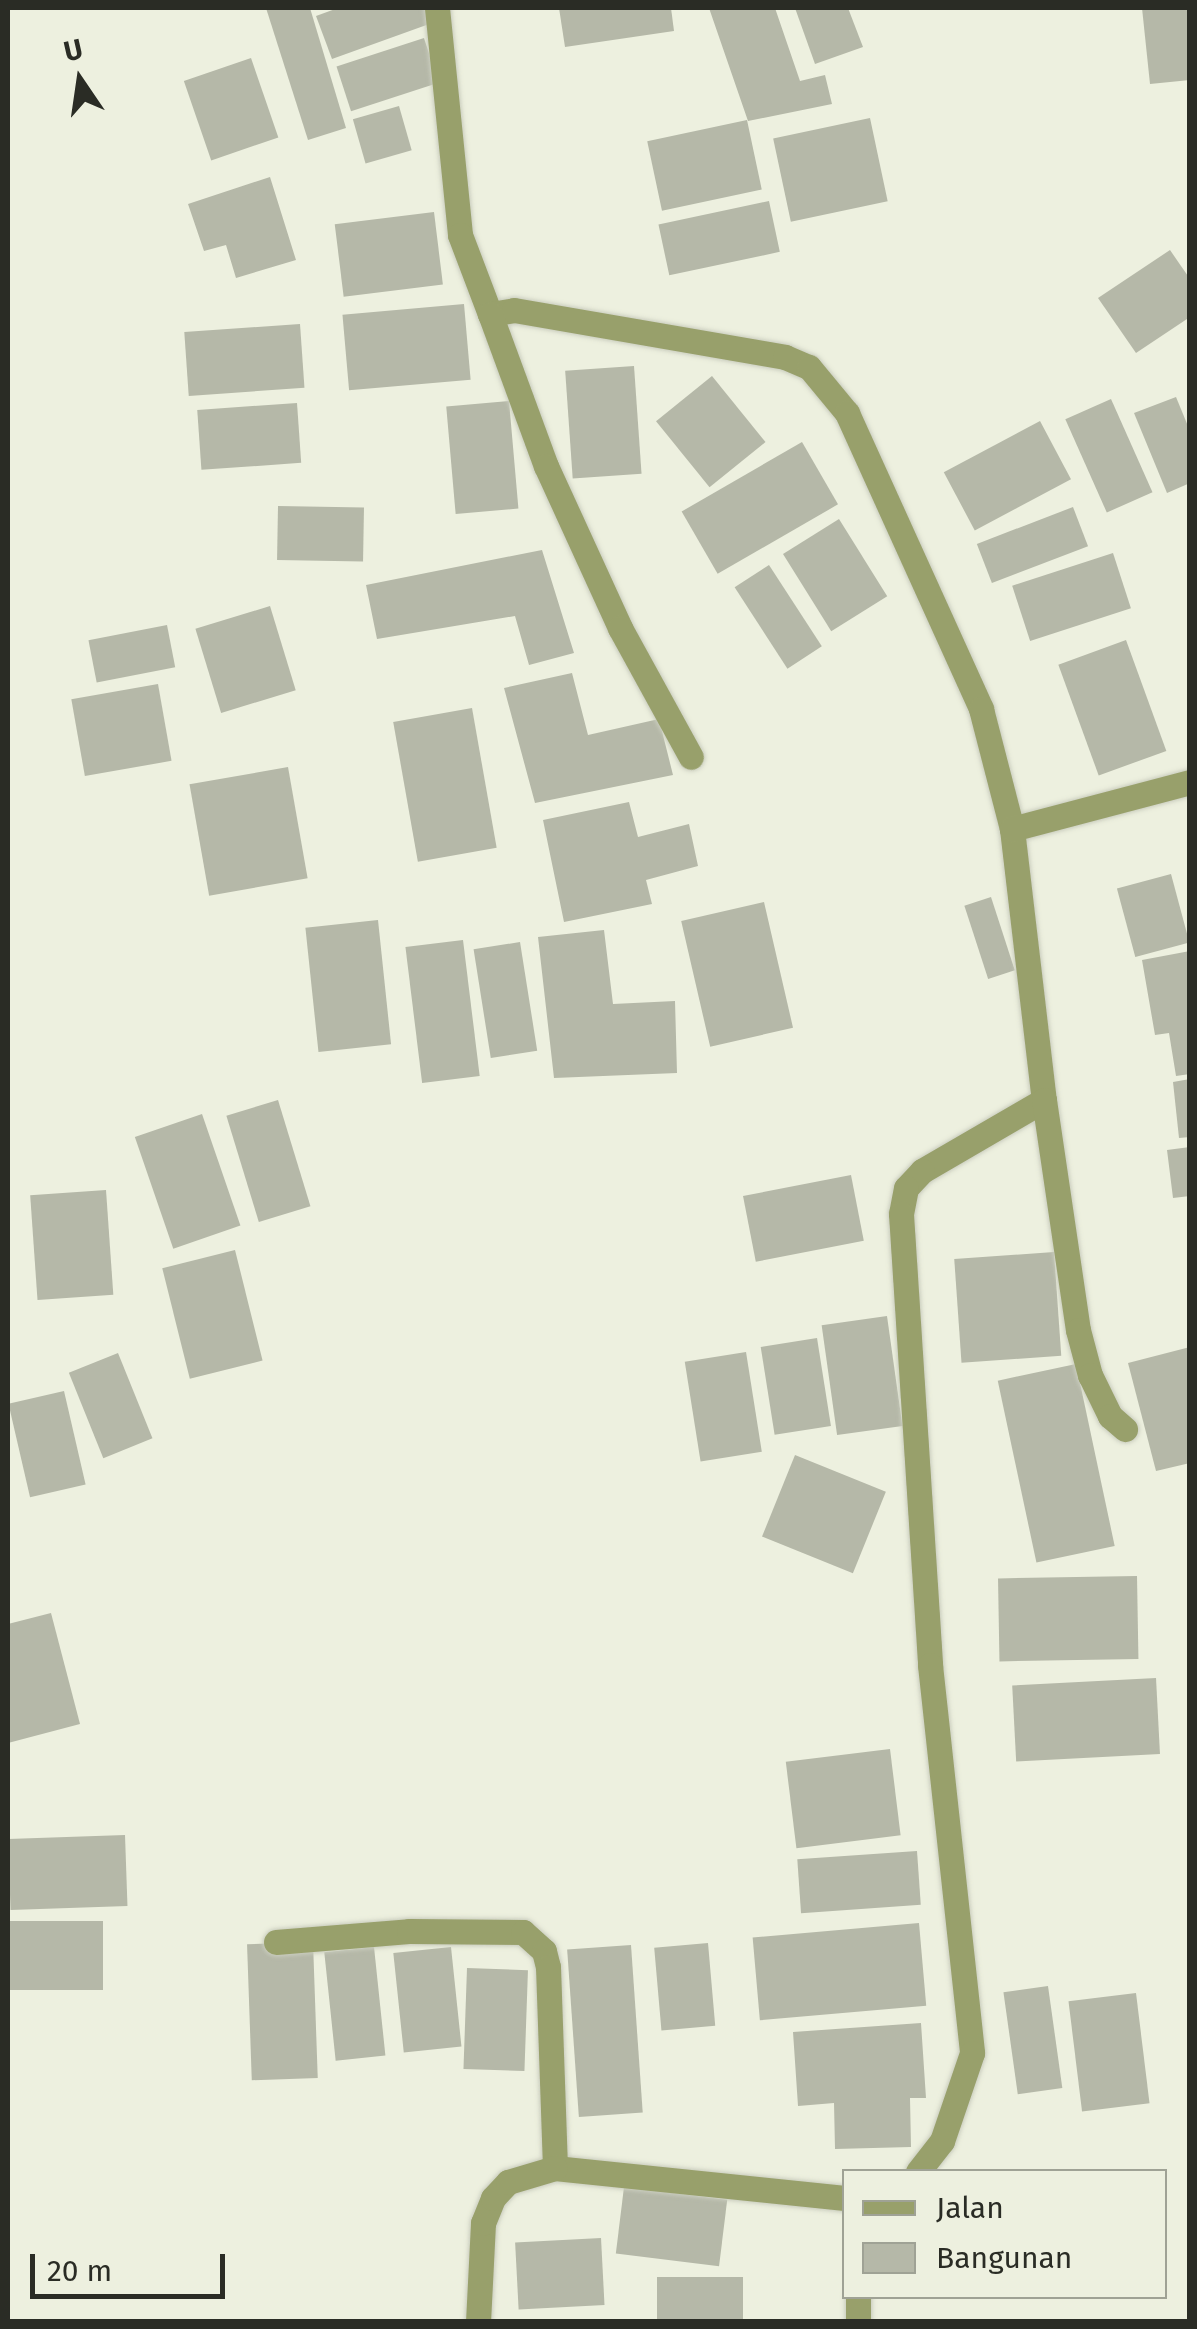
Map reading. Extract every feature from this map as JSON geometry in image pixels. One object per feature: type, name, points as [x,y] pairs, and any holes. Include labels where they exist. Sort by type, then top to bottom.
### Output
[{"type":"street","points":[[437,8],[460,235],[546,466],[620,628],[691,757]]},
{"type":"street","points":[[490,314],[514,310],[785,357],[809,366],[846,413],[981,709],[1012,829],[1044,1100],[1078,1330],[1090,1375],[1110,1416],[1125,1429]]},
{"type":"street","points":[[1012,829],[1190,782]]},
{"type":"street","points":[[920,2169],[942,2142],[972,2053],[927,1627],[901,1214],[906,1188],[922,1171],[1044,1100]]},
{"type":"street","points":[[276,1942],[409,1931],[523,1932],[536,1940],[548,1967],[555,2168]]},
{"type":"street","points":[[478,2322],[483,2223],[493,2198],[508,2182],[555,2168],[842,2198]]},
{"type":"building","points":[[266,8],[310,8],[346,128],[308,140]]},
{"type":"building","points":[[338,8],[426,8],[432,23],[332,59],[316,16]]},
{"type":"building","points":[[559,8],[671,8],[674,31],[565,47]]},
{"type":"building","points":[[709,8],[775,8],[800,81],[825,75],[832,104],[748,121]]},
{"type":"building","points":[[795,8],[848,8],[863,47],[815,64]]},
{"type":"building","points":[[1142,8],[1190,8],[1190,80],[1150,84]]},
{"type":"building","points":[[424,38],[439,83],[351,111],[337,66]]},
{"type":"building","points":[[251,58],[278,137],[211,161],[184,81]]},
{"type":"building","points":[[399,106],[412,150],[366,163],[353,119]]},
{"type":"building","points":[[870,118],[888,201],[791,222],[773,139]]},
{"type":"building","points":[[747,120],[762,189],[662,211],[647,141]]},
{"type":"building","points":[[270,177],[296,260],[236,278],[226,245],[204,251],[188,204]]},
{"type":"building","points":[[769,201],[780,252],[669,275],[658,224]]},
{"type":"building","points":[[434,212],[443,284],[344,297],[335,224]]},
{"type":"building","points":[[1170,250],[1190,279],[1190,317],[1136,353],[1098,298]]},
{"type":"building","points":[[464,304],[471,380],[349,390],[342,315]]},
{"type":"building","points":[[300,324],[304,388],[189,396],[184,332]]},
{"type":"building","points":[[634,366],[642,474],[573,479],[565,371]]},
{"type":"building","points":[[712,376],[765,442],[710,487],[656,421]]},
{"type":"building","points":[[1176,397],[1190,431],[1190,483],[1167,493],[1134,413]]},
{"type":"building","points":[[1111,399],[1152,492],[1107,513],[1065,419]]},
{"type":"building","points":[[509,401],[518,509],[456,514],[446,406]]},
{"type":"building","points":[[297,403],[301,463],[201,470],[197,410]]},
{"type":"building","points":[[1040,421],[1071,479],[975,530],[944,472]]},
{"type":"building","points":[[802,442],[838,504],[718,574],[682,512]]},
{"type":"building","points":[[278,506],[364,508],[363,561],[277,560]]},
{"type":"building","points":[[1073,507],[1088,546],[992,583],[977,544]]},
{"type":"building","points":[[839,519],[887,596],[831,631],[783,554]]},
{"type":"building","points":[[542,550],[574,653],[529,665],[515,616],[377,639],[366,585]]},
{"type":"building","points":[[1113,553],[1131,608],[1030,641],[1012,586]]},
{"type":"building","points":[[769,565],[822,646],[787,669],[735,587]]},
{"type":"building","points":[[270,606],[296,690],[221,713],[195,629]]},
{"type":"building","points":[[167,625],[175,667],[97,682],[88,640]]},
{"type":"building","points":[[1126,640],[1166,751],[1099,776],[1058,665]]},
{"type":"building","points":[[572,673],[588,735],[659,719],[673,775],[535,803],[504,688]]},
{"type":"building","points":[[158,684],[172,761],[85,776],[71,699]]},
{"type":"building","points":[[472,708],[497,848],[418,862],[393,722]]},
{"type":"building","points":[[288,767],[308,878],[209,896],[190,784]]},
{"type":"building","points":[[629,802],[638,837],[689,824],[698,866],[646,880],[652,904],[564,922],[543,820]]},
{"type":"building","points":[[1171,874],[1189,943],[1135,957],[1117,888]]},
{"type":"building","points":[[991,897],[1015,970],[988,979],[964,906]]},
{"type":"building","points":[[764,902],[793,1028],[710,1047],[681,921]]},
{"type":"building","points":[[378,920],[391,1044],[318,1052],[305,928]]},
{"type":"building","points":[[604,930],[613,1004],[675,1001],[677,1073],[554,1078],[538,937]]},
{"type":"building","points":[[463,940],[480,1076],[422,1083],[405,947]]},
{"type":"building","points":[[520,942],[537,1051],[491,1058],[474,949]]},
{"type":"building","points":[[1190,951],[1190,1074],[1176,1076],[1169,1033],[1155,1035],[1142,960]]},
{"type":"building","points":[[1190,1079],[1190,1137],[1179,1138],[1173,1082]]},
{"type":"building","points":[[278,1100],[310,1206],[259,1222],[226,1116]]},
{"type":"building","points":[[202,1114],[240,1226],[173,1249],[135,1137]]},
{"type":"building","points":[[1190,1147],[1190,1196],[1173,1198],[1167,1150]]},
{"type":"building","points":[[851,1175],[864,1241],[756,1262],[743,1196]]},
{"type":"building","points":[[106,1190],[113,1295],[38,1300],[30,1195]]},
{"type":"building","points":[[235,1250],[263,1361],[190,1379],[162,1268]]},
{"type":"building","points":[[1054,1252],[1061,1356],[961,1363],[954,1259]]},
{"type":"building","points":[[887,1316],[902,1426],[837,1435],[822,1325]]},
{"type":"building","points":[[817,1338],[831,1426],[775,1435],[761,1347]]},
{"type":"building","points":[[1190,1347],[1190,1463],[1156,1471],[1128,1363]]},
{"type":"building","points":[[746,1352],[762,1452],[701,1461],[685,1362]]},
{"type":"building","points":[[118,1353],[152,1438],[103,1458],[69,1373]]},
{"type":"building","points":[[1076,1364],[1115,1546],[1036,1563],[998,1381]]},
{"type":"building","points":[[64,1391],[86,1485],[30,1497],[8,1404]]},
{"type":"building","points":[[795,1455],[886,1492],[853,1573],[762,1537]]},
{"type":"building","points":[[1137,1576],[1138,1659],[999,1661],[998,1578]]},
{"type":"building","points":[[51,1613],[80,1724],[8,1743],[8,1624]]},
{"type":"building","points":[[1156,1678],[1160,1754],[1016,1761],[1012,1686]]},
{"type":"building","points":[[890,1749],[901,1835],[796,1848],[786,1762]]},
{"type":"building","points":[[125,1835],[127,1906],[11,1910],[8,1839]]},
{"type":"building","points":[[917,1851],[921,1905],[801,1913],[797,1859]]},
{"type":"building","points":[[8,1921],[103,1921],[103,1990],[8,1990]]},
{"type":"building","points":[[919,1923],[926,2006],[760,2020],[753,1938]]},
{"type":"building","points":[[313,1942],[318,2078],[252,2080],[247,1944]]},
{"type":"building","points":[[708,1943],[715,2026],[661,2030],[654,1948]]},
{"type":"building","points":[[631,1945],[643,2113],[579,2117],[567,1949]]},
{"type":"building","points":[[374,1947],[385,2055],[336,2061],[324,1952]]},
{"type":"building","points":[[451,1947],[461,2046],[404,2053],[393,1953]]},
{"type":"building","points":[[467,1968],[528,1970],[524,2071],[463,2069]]},
{"type":"building","points":[[1048,1986],[1062,2088],[1018,2094],[1003,1992]]},
{"type":"building","points":[[1136,1993],[1150,2103],[1082,2111],[1069,2001]]},
{"type":"building","points":[[921,2023],[926,2098],[910,2098],[911,2147],[835,2149],[834,2103],[798,2106],[793,2032]]},
{"type":"building","points":[[624,2187],[727,2200],[719,2266],[616,2254]]},
{"type":"building","points":[[601,2238],[605,2305],[519,2309],[515,2243]]},
{"type":"building","points":[[657,2277],[743,2277],[743,2322],[657,2322]]}]
